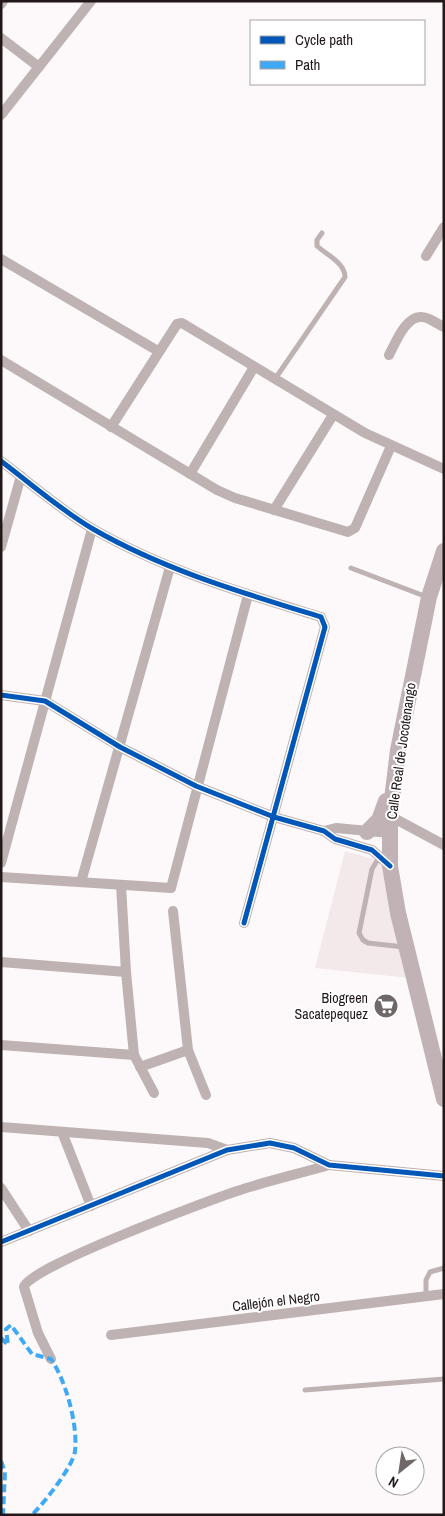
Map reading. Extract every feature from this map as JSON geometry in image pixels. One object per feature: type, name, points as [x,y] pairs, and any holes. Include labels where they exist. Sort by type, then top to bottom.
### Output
[{"type":"main road","name":"Calle Real de Jocotenango","points":[[444,550],[440,577],[429,597],[398,750],[390,816],[390,833],[385,861],[444,1099]]},
{"type":"main road","points":[[359,831],[379,820],[398,750]]},
{"type":"street","points":[[1,115],[90,1]]},
{"type":"street","points":[[1,38],[39,67]]},
{"type":"street","points":[[426,256],[444,227]]},
{"type":"street","points":[[1,259],[158,351]]},
{"type":"street","points":[[388,355],[406,326],[414,318],[424,316],[444,327]]},
{"type":"street","points":[[111,427],[158,351],[177,324],[182,323],[333,415],[391,446],[444,469]]},
{"type":"street","points":[[1,360],[190,474],[235,498],[348,532],[353,531],[391,446]]},
{"type":"street","points":[[190,474],[254,367]]},
{"type":"street","points":[[274,510],[333,415]]},
{"type":"street","points":[[1,461],[92,529],[170,567],[248,595],[321,616],[325,627],[244,923]]},
{"type":"street","points":[[1,548],[21,476]]},
{"type":"street","points":[[1,863],[92,529]]},
{"type":"street","points":[[81,882],[170,567]]},
{"type":"street","points":[[1,877],[170,888],[248,595]]},
{"type":"street","points":[[1,695],[45,701],[120,747],[196,786],[274,817],[324,831],[335,839],[372,850],[385,861]]},
{"type":"street","points":[[390,816],[444,845]]},
{"type":"street","points":[[324,831],[336,828],[390,833]]},
{"type":"street","points":[[349,843],[359,831]]},
{"type":"street","points":[[121,885],[126,972],[134,1055],[154,1093]]},
{"type":"street","points":[[173,911],[188,1050],[206,1096]]},
{"type":"street","points":[[1,962],[126,972]]},
{"type":"street","points":[[1,1045],[134,1055]]},
{"type":"street","points":[[140,1067],[188,1050]]},
{"type":"street","points":[[1,1126],[208,1143],[227,1150]]},
{"type":"street","points":[[62,1132],[91,1206]]},
{"type":"street","points":[[1,1242],[227,1150],[270,1143],[283,1144],[328,1165],[444,1176]]},
{"type":"street","points":[[51,1359],[38,1333],[24,1287],[26,1280],[58,1261],[216,1198],[328,1165]]},
{"type":"street","points":[[1,1188],[29,1231]]},
{"type":"street","name":"Callejón el Negro","points":[[111,1335],[444,1294]]},
{"type":"lane","points":[[275,380],[345,277],[345,271],[341,266],[318,246],[317,240],[322,232]]},
{"type":"lane","points":[[350,568],[429,597]]},
{"type":"lane","points":[[385,861],[372,869],[359,934],[368,943],[406,948]]},
{"type":"lane","points":[[426,1296],[426,1280],[430,1272],[444,1268]]},
{"type":"lane","points":[[305,1390],[444,1379]]},
{"type":"shaded area","points":[[345,851],[384,862],[409,978],[315,968]]},
{"type":"marked path","points":[[1,1338],[8,1345],[6,1329],[11,1325],[32,1354],[51,1359],[66,1391],[73,1416],[75,1429],[75,1451],[73,1458],[57,1485],[32,1515]]},
{"type":"marked path","points":[[1,1461],[5,1472],[3,1515]]},
{"type":"cycle path","points":[[1,461],[70,514],[120,544],[176,569],[321,617],[325,627],[244,923]]},
{"type":"cycle path","points":[[1,695],[45,701],[120,747],[196,786],[274,817],[324,831],[335,839],[372,850],[390,866]]},
{"type":"cycle path","points":[[1,1242],[227,1150],[270,1143],[294,1148],[329,1165],[444,1176]]},
{"type":"place","name":"Biogreen Sacatepequez","points":[[386,1006]]}]
